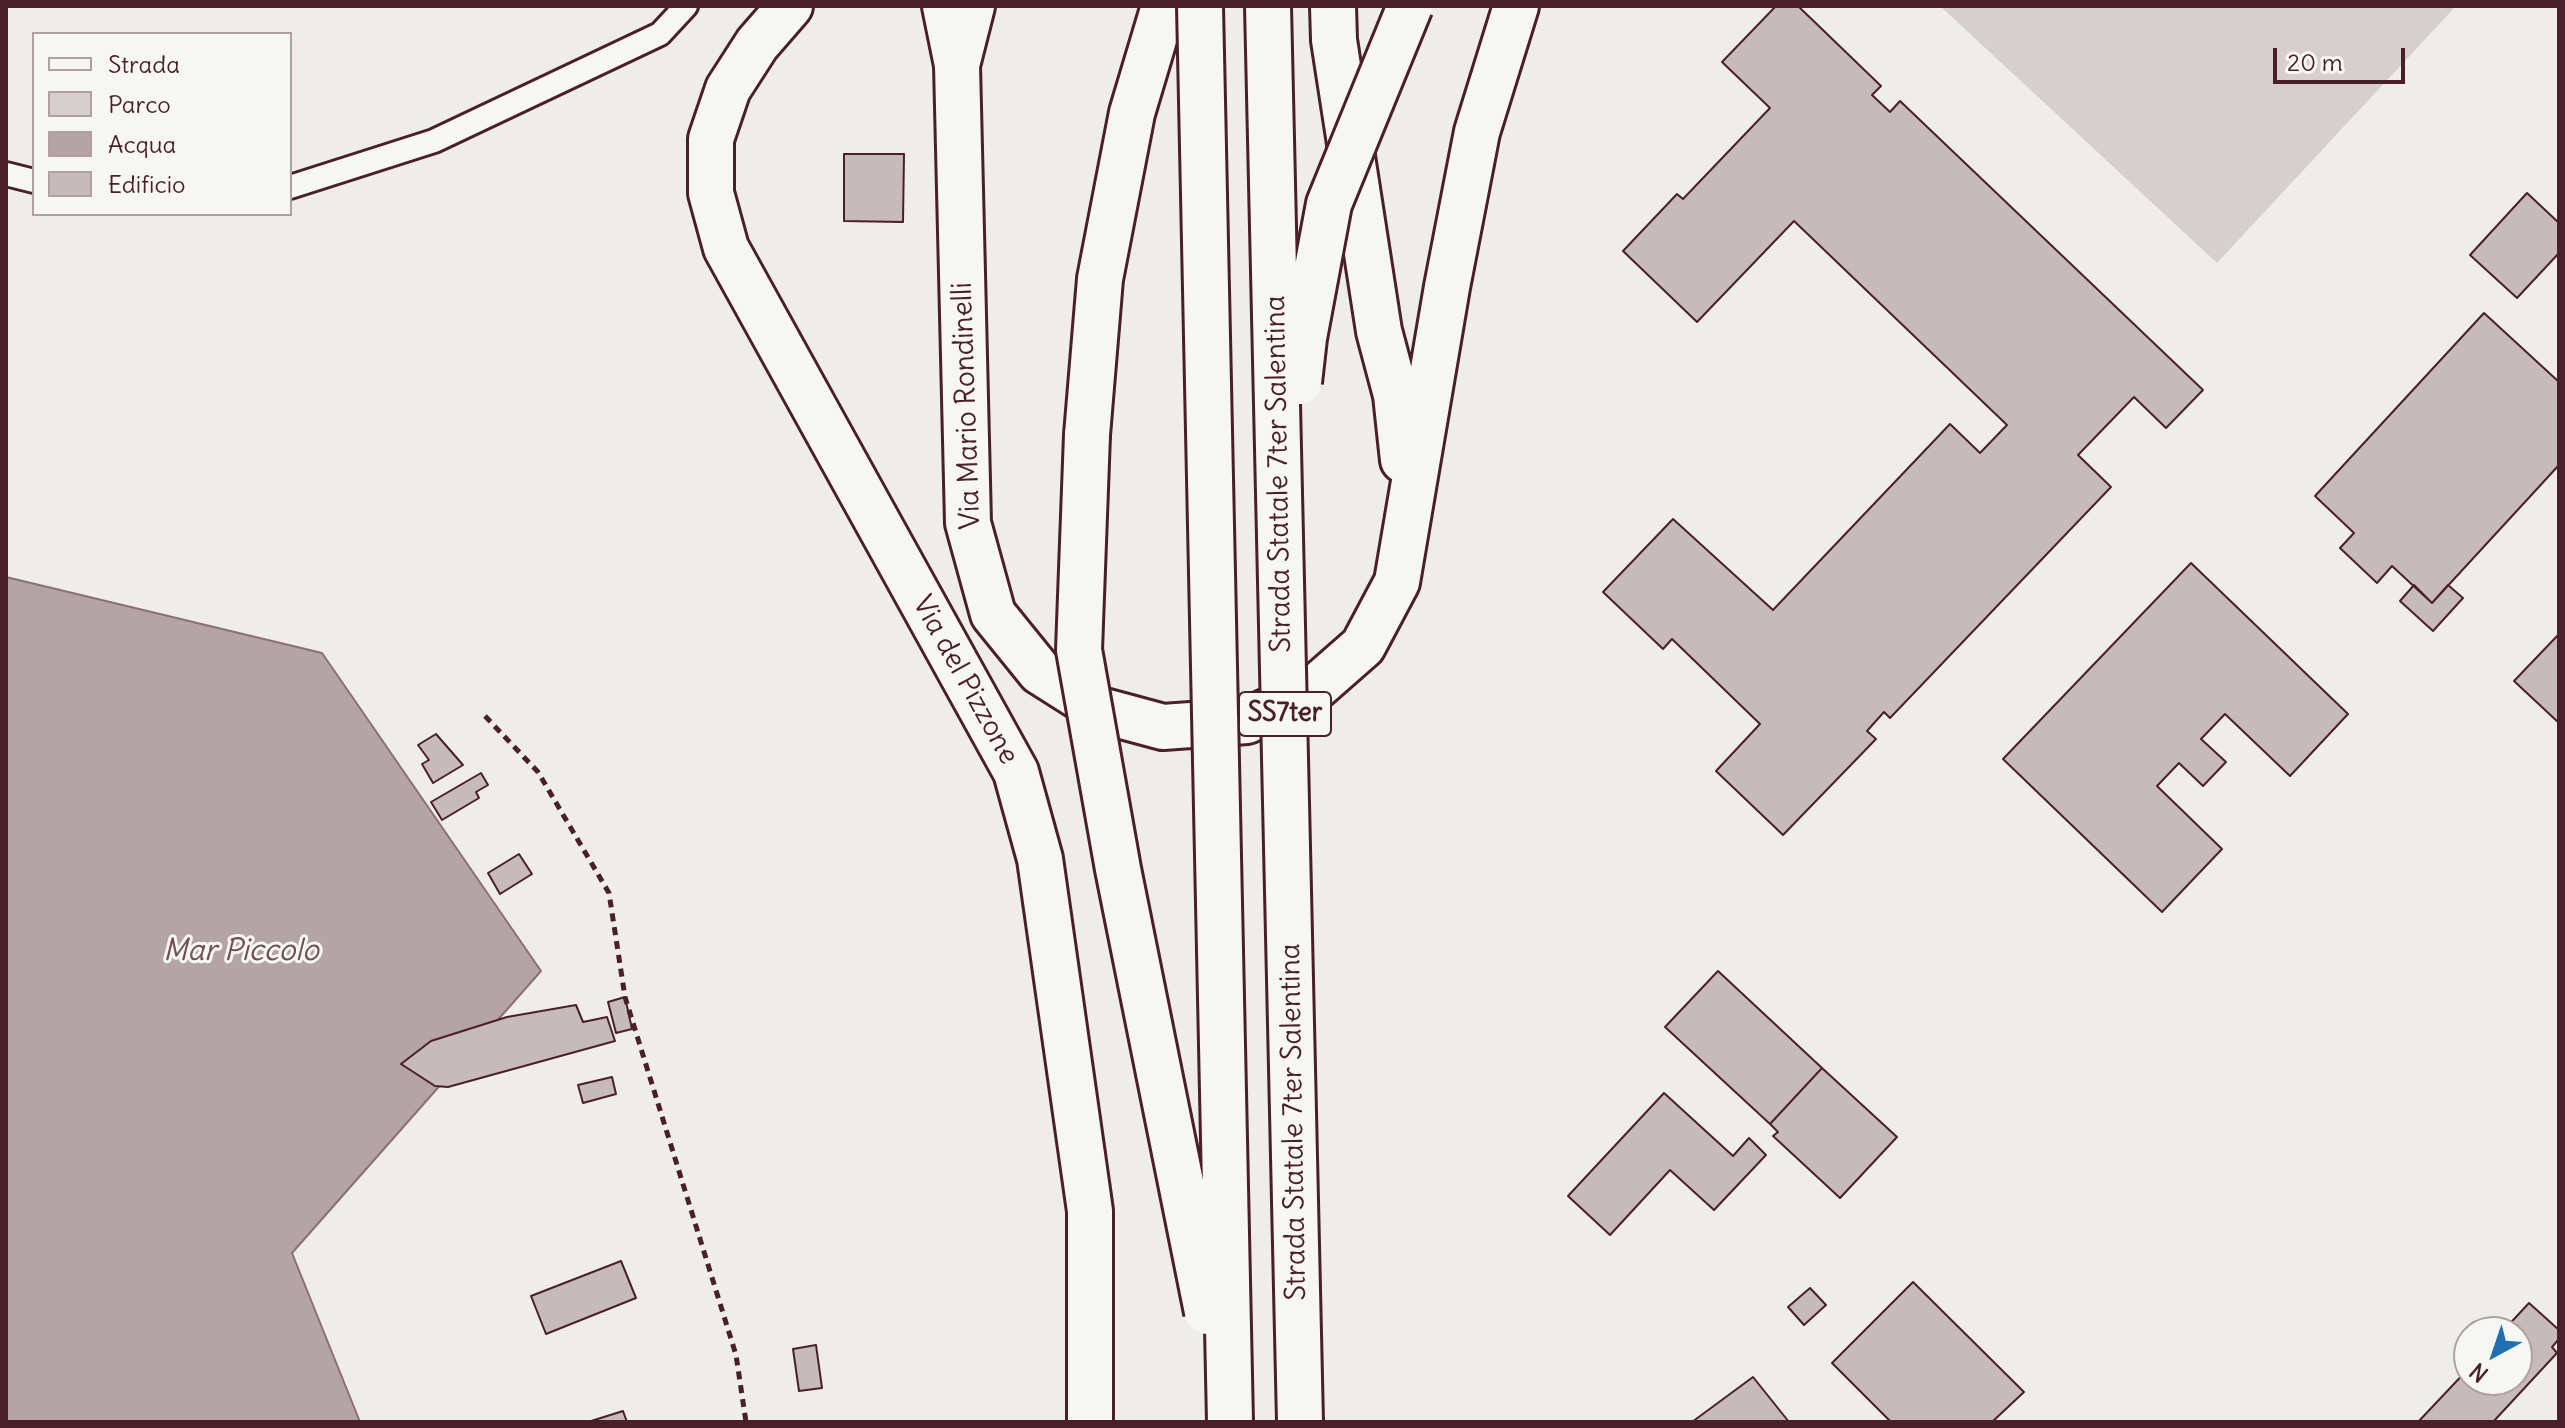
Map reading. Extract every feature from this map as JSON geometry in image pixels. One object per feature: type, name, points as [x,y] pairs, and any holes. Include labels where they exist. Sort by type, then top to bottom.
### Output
[{"type":"main road","name":"Via del Pizzone","points":[[790,6],[757,44],[728,89],[711,139],[711,193],[726,248],[1016,772],[1040,859],[1090,1211],[1090,1422]]},
{"type":"main road","points":[[945,6],[957,65]]},
{"type":"main road","name":"Via Mario Rondinelli","points":[[972,6],[957,65],[968,523],[993,614],[1040,672],[1100,710],[1163,727],[1247,721],[1314,689],[1363,646],[1397,582],[1408,514]]},
{"type":"main road","points":[[1164,6],[1132,113],[1100,279],[1087,435],[1079,650],[1118,869],[1229,1422]]},
{"type":"main road","name":"SS7ter","points":[[1200,6],[1229,1422]]},
{"type":"main road","name":"Strada Statale 7ter Salentina","points":[[1268,6],[1300,1422]]},
{"type":"main road","points":[[1333,6],[1334,40],[1379,331],[1396,395],[1408,514]]},
{"type":"main road","points":[[1280,478],[1292,444],[1304,338],[1329,204],[1410,6]]},
{"type":"main road","points":[[1408,514],[1477,132],[1516,6]]},
{"type":"lane","points":[[292,186],[434,141],[660,34],[686,6]]},
{"type":"lane","points":[[6,174],[32,180]]},
{"type":"path","points":[[485,716],[538,772],[609,893],[625,997],[736,1355],[746,1422]]},
{"type":"green space","points":[[1940,6],[2456,6],[2217,263]]},
{"type":"water","name":"Mar Piccolo","points":[[6,577],[322,653],[541,971],[292,1253],[360,1422],[6,1422]]},
{"type":"building","points":[[1776,6],[1798,6],[1881,86],[1872,95],[1890,112],[1900,101],[2203,390],[2166,428],[2134,397],[2078,455],[2111,487],[1890,718],[1884,712],[1867,731],[1876,739],[1783,835],[1716,771],[1760,724],[1672,639],[1663,649],[1603,592],[1673,519],[1773,610],[1950,424],[1980,453],[2007,425],[1794,221],[1697,322],[1623,251],[1677,194],[1683,199],[1770,108],[1722,62]]},
{"type":"building","points":[[844,154],[904,154],[903,222],[844,221]]},
{"type":"building","points":[[2527,193],[2559,223],[2559,253],[2517,298],[2470,255]]},
{"type":"building","points":[[2484,313],[2559,382],[2559,465],[2432,603],[2392,566],[2377,583],[2340,548],[2354,533],[2315,496]]},
{"type":"building","points":[[2191,563],[2348,714],[2290,776],[2225,714],[2201,739],[2226,762],[2203,786],[2179,763],[2157,786],[2222,849],[2162,912],[2003,759]]},
{"type":"building","points":[[2414,585],[2432,603],[2448,585],[2463,598],[2433,631],[2400,601]]},
{"type":"building","points":[[2559,634],[2559,723],[2514,681]]},
{"type":"building","points":[[436,734],[463,765],[433,783],[422,764],[429,760],[418,745]]},
{"type":"building","points":[[481,773],[488,785],[476,792],[479,798],[442,820],[431,802]]},
{"type":"building","points":[[519,854],[532,874],[500,894],[488,873]]},
{"type":"building","points":[[1718,971],[1822,1068],[1770,1124],[1665,1027]]},
{"type":"building","points":[[625,997],[632,1029],[616,1033],[608,1002]]},
{"type":"building","points":[[576,1005],[583,1022],[607,1017],[615,1041],[448,1087],[435,1086],[401,1064],[431,1041],[507,1017]]},
{"type":"building","points":[[1822,1068],[1897,1137],[1840,1198],[1773,1136],[1778,1132],[1770,1124]]},
{"type":"building","points":[[612,1077],[616,1094],[583,1103],[578,1085]]},
{"type":"building","points":[[1664,1093],[1733,1156],[1749,1138],[1766,1155],[1714,1210],[1670,1170],[1610,1235],[1568,1196]]},
{"type":"building","points":[[621,1261],[636,1298],[546,1334],[531,1296]]},
{"type":"building","points":[[1913,1282],[2024,1392],[1992,1422],[1891,1422],[1832,1363]]},
{"type":"building","points":[[1810,1288],[1826,1305],[1804,1325],[1788,1307]]},
{"type":"building","points":[[2529,1303],[2559,1330],[2559,1339],[2552,1347],[2557,1353],[2533,1379],[2533,1316],[2517,1316]]},
{"type":"building","points":[[816,1345],[822,1388],[799,1391],[793,1349]]},
{"type":"building","points":[[1753,1377],[1789,1422],[1692,1422]]},
{"type":"building","points":[[2453,1385],[2453,1396],[2517,1396],[2493,1422],[2418,1422]]},
{"type":"building","points":[[623,1411],[627,1422],[588,1422]]}]
